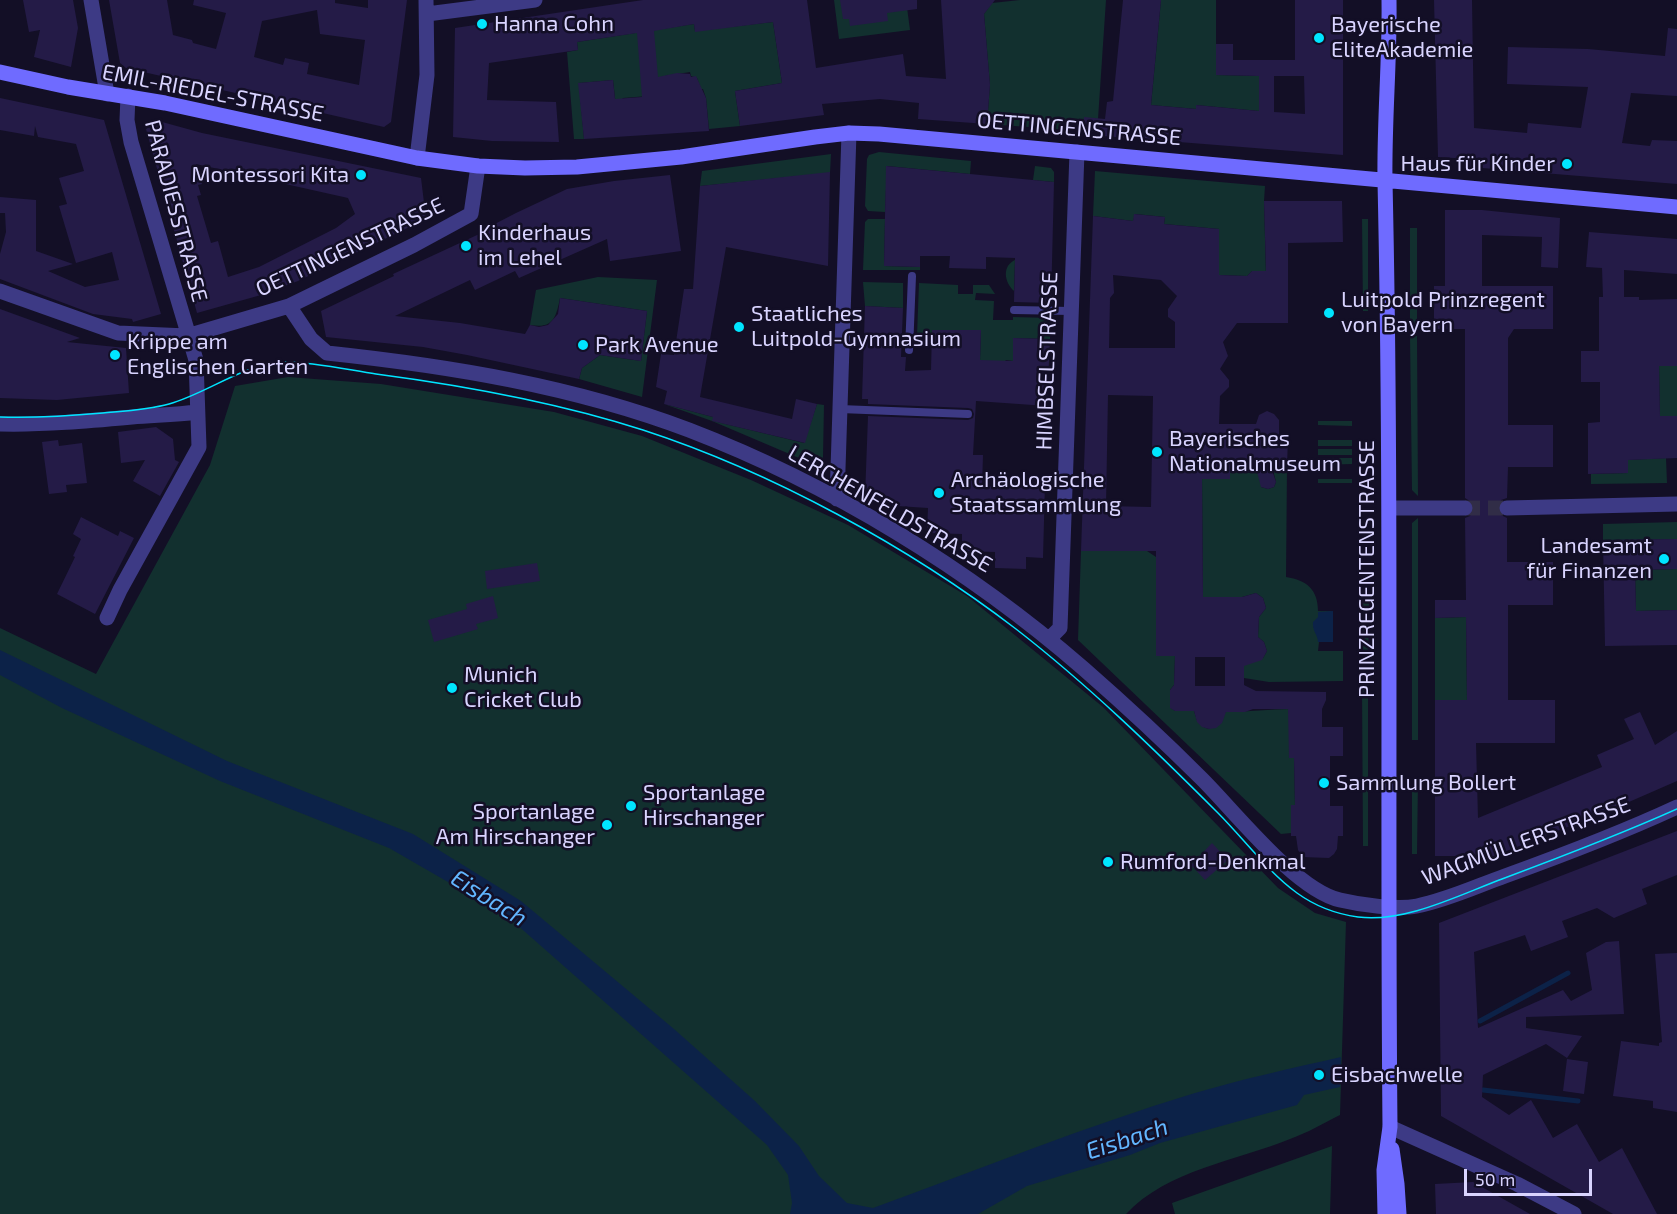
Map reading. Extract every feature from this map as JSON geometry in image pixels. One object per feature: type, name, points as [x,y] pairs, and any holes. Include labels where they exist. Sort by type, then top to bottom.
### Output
[{"type":"main road","name":"PRINZREGENTENSTRASSE","points":[[1389,0],[1385,180],[1390,508],[1389,1044],[1390,1132],[1399,1214]]},
{"type":"main road","name":"EMIL-RIEDEL-STRASSE","points":[[0,72],[68,87],[128,96],[417,158]]},
{"type":"main road","name":"OETTINGENSTRASSE","points":[[417,158],[478,166],[577,167],[681,157],[849,133],[1677,207]]},
{"type":"main road","name":"PRINZREGENTENSTRASSE","points":[[1385,1214],[1384,1170],[1390,1132]]},
{"type":"main road","points":[[1376,1214],[1384,1170]]},
{"type":"main road","points":[[1397,1184],[1404,1214]]},
{"type":"street","points":[[91,0],[107,94]]},
{"type":"street","points":[[417,158],[427,75],[426,7],[535,0]]},
{"type":"street","name":"PARADIESSTRASSE","points":[[128,96],[128,130],[188,336]]},
{"type":"street","points":[[837,499],[849,133]]},
{"type":"street","name":"HIMBSELSTRASSE","points":[[1049,639],[1060,628],[1077,152]]},
{"type":"street","name":"OETTINGENSTRASSE","points":[[188,336],[289,306],[414,245],[471,214],[478,166]]},
{"type":"street","points":[[0,291],[118,333],[188,336],[196,360],[199,447],[120,590],[107,618]]},
{"type":"street","name":"LERCHENFELDSTRASSE","points":[[289,306],[311,339],[327,353],[486,375],[607,404],[725,445],[800,479],[837,499],[950,566],[1049,639],[1170,748],[1298,877],[1314,890],[1330,897],[1358,903],[1389,906]]},
{"type":"street","points":[[0,424],[34,425],[143,416],[171,416],[197,412]]},
{"type":"street","points":[[1507,508],[1677,504]]},
{"type":"street","points":[[1390,508],[1465,508]]},
{"type":"street","name":"WAGMÜLLERSTRASSE","points":[[1389,906],[1415,906],[1492,881],[1677,807]]},
{"type":"street","points":[[1390,1132],[1517,1184],[1574,1214]]},
{"type":"lane","points":[[909,350],[912,276]]},
{"type":"lane","points":[[1014,310],[1071,311]]},
{"type":"lane","points":[[840,410],[968,414]]},
{"type":"green space","points":[[834,0],[906,0],[910,30],[839,39]]},
{"type":"green space","points":[[1020,0],[1106,0],[1098,119],[1084,118],[1083,131],[987,124],[990,85],[984,14],[992,3]]},
{"type":"green space","points":[[1161,0],[1216,0],[1216,75],[1259,76],[1259,111],[1196,105],[1196,109],[1151,105]]},
{"type":"green space","points":[[773,22],[782,83],[735,91],[740,126],[709,129],[703,89],[697,78],[691,76],[690,72],[665,76],[661,95],[623,98],[616,107],[613,80],[579,83],[584,139],[574,139],[567,52],[578,50],[577,42],[694,24],[695,31]]},
{"type":"green space","points":[[879,152],[971,161],[970,174],[887,166],[885,212],[868,211],[865,206],[867,159],[869,155]]},
{"type":"green space","points":[[831,154],[830,173],[700,186],[702,171]]},
{"type":"green space","points":[[1035,166],[1051,168],[1054,172],[1054,182],[1033,180]]},
{"type":"green space","points":[[1095,171],[1265,186],[1266,276],[1259,271],[1252,271],[1247,276],[1219,275],[1219,229],[1164,224],[1165,217],[1135,214],[1133,221],[1093,216]]},
{"type":"green space","points":[[868,219],[885,219],[884,266],[920,267],[920,270],[863,270],[865,222]]},
{"type":"green space","points":[[1362,219],[1368,219],[1368,311],[1363,311]]},
{"type":"green space","points":[[1410,228],[1417,228],[1417,324],[1410,324]]},
{"type":"green space","points":[[1015,260],[1014,291],[1006,279],[1006,270]]},
{"type":"green space","points":[[598,277],[657,280],[642,397],[579,379],[582,368],[600,355],[641,361],[647,311],[560,298],[555,316],[549,323],[538,326],[530,325],[536,290]]},
{"type":"green space","points":[[863,282],[903,283],[903,308],[865,306]]},
{"type":"green space","points":[[919,283],[958,285],[958,294],[973,294],[973,285],[989,285],[995,294],[976,293],[975,300],[994,301],[993,320],[1013,320],[1013,317],[1051,318],[1050,339],[1013,338],[1013,361],[1006,360],[979,390],[981,330],[933,330],[932,336],[917,336]]},
{"type":"green space","points":[[1410,336],[1417,336],[1418,496],[1412,490]]},
{"type":"green space","points":[[1659,366],[1677,366],[1677,416],[1660,416]]},
{"type":"green space","points":[[288,377],[381,384],[554,412],[642,436],[751,480],[848,525],[967,596],[1103,707],[1278,888],[1315,913],[1346,922],[1340,1115],[1296,1137],[1182,1177],[1161,1187],[1126,1214],[0,1214],[0,628],[96,674],[210,465],[235,386]]},
{"type":"green space","points":[[664,404],[713,417],[713,421],[804,443],[817,404],[824,405],[823,457],[821,462],[806,461],[712,421]]},
{"type":"green space","points":[[1318,421],[1352,421],[1352,426],[1318,425]]},
{"type":"green space","points":[[1318,440],[1352,440],[1352,446],[1318,446]]},
{"type":"green space","points":[[1318,449],[1352,449],[1352,455],[1318,455]]},
{"type":"green space","points":[[1318,458],[1352,458],[1352,464],[1318,465]]},
{"type":"green space","points":[[1666,458],[1667,483],[1591,484],[1591,474],[1628,473],[1628,460]]},
{"type":"green space","points":[[1275,467],[1287,467],[1286,577],[1310,587],[1316,597],[1318,611],[1333,611],[1333,642],[1319,642],[1318,651],[1343,651],[1343,681],[1269,682],[1244,678],[1244,659],[1263,658],[1267,651],[1264,642],[1258,637],[1259,617],[1266,608],[1263,598],[1256,593],[1242,597],[1203,597],[1202,479],[1230,479],[1230,472],[1262,473],[1261,487],[1268,489],[1274,487],[1276,482]]},
{"type":"green space","points":[[1318,479],[1352,479],[1352,483],[1318,483]]},
{"type":"green space","points":[[1418,518],[1418,740],[1412,740],[1412,523]]},
{"type":"green space","points":[[1677,522],[1677,539],[1603,540],[1603,524]]},
{"type":"green space","points":[[1081,551],[1147,551],[1156,557],[1156,655],[1175,656],[1174,685],[1170,690],[1171,708],[1175,711],[1194,711],[1198,723],[1209,729],[1226,712],[1292,709],[1289,758],[1294,758],[1295,805],[1291,806],[1291,833],[1281,834],[1078,640]]},
{"type":"green space","points":[[1677,569],[1677,610],[1636,611],[1635,570]]},
{"type":"green space","points":[[1363,600],[1369,600],[1368,673],[1362,673]]},
{"type":"green space","points":[[1466,617],[1467,700],[1435,700],[1435,618]]},
{"type":"green space","points":[[1362,687],[1368,687],[1368,846],[1363,846]]},
{"type":"green space","points":[[1412,779],[1418,779],[1417,854],[1412,854]]},
{"type":"green space","points":[[1332,1146],[1330,1214],[1175,1214],[1172,1203]]},
{"type":"water","points":[[1333,611],[1333,642],[1318,642],[1313,622],[1318,617],[1318,612]]},
{"type":"water","name":"Eisbach","points":[[0,650],[227,761],[413,834],[521,901],[674,1029],[755,1101],[799,1146],[819,1176],[847,1203],[873,1208],[1154,1106],[1231,1083],[1341,1057],[1340,1087],[1304,1095],[1297,1105],[1160,1143],[1130,1155],[1027,1186],[978,1214],[790,1214],[792,1203],[788,1175],[767,1145],[507,916],[389,848],[220,781],[62,708],[0,675]]},
{"type":"building","points":[[23,0],[73,0],[78,28],[71,67],[34,57],[40,30],[29,32]]},
{"type":"building","points":[[109,0],[167,0],[173,35],[216,49],[226,13],[193,5],[194,0],[335,0],[335,3],[368,8],[368,0],[407,0],[391,122],[384,127],[126,68],[120,63]],"holes":[[[317,10],[320,34],[365,40],[359,85],[307,74],[309,63],[285,58],[283,65],[254,57],[262,21]]]},
{"type":"building","points":[[643,0],[807,0],[816,68],[903,54],[906,76],[946,79],[941,0],[995,0],[984,14],[990,85],[987,124],[918,119],[919,103],[880,99],[822,104],[824,115],[740,126],[735,91],[782,83],[773,22],[695,32],[694,24],[654,31],[658,77],[677,73],[696,76],[706,98],[709,131],[584,139],[578,83],[613,80],[615,99],[642,97],[637,33],[577,42],[578,50],[489,63],[487,100],[556,102],[559,142],[492,141],[453,137],[455,28]]},
{"type":"building","points":[[840,0],[917,0],[917,9],[887,13],[888,21],[850,26],[849,19],[843,19]]},
{"type":"building","points":[[1123,0],[1161,0],[1151,105],[1196,109],[1196,105],[1259,111],[1259,76],[1216,75],[1216,44],[1233,44],[1233,60],[1295,60],[1295,0],[1343,0],[1343,155],[1103,136],[1104,133],[1083,131],[1084,117],[1105,119],[1107,102],[1113,101]],"holes":[[[1274,76],[1304,76],[1305,114],[1274,112]]]},
{"type":"building","points":[[1434,0],[1472,0],[1474,128],[1527,133],[1528,123],[1581,128],[1588,87],[1507,84],[1508,47],[1588,49],[1665,56],[1668,28],[1677,29],[1677,96],[1631,93],[1622,143],[1650,146],[1652,140],[1677,141],[1677,184],[1470,167],[1470,159],[1438,157]]},
{"type":"building","points":[[0,98],[104,120],[161,314],[133,322],[132,319],[93,314],[0,279],[0,254],[6,232],[5,213],[0,213],[0,197],[36,200],[36,251],[73,264],[48,271],[85,287],[119,280],[112,252],[76,263],[59,206],[67,204],[59,178],[84,171],[76,144],[38,137],[35,126],[34,136],[0,130]]},
{"type":"building","points":[[155,120],[202,133],[421,178],[426,219],[298,281],[261,295],[197,313],[146,129]],"holes":[[[196,164],[348,198],[355,214],[336,228],[259,267],[228,277],[218,241],[211,243],[197,196],[201,195],[198,185],[202,184]]]},
{"type":"building","points":[[886,166],[1054,182],[1051,303],[1014,302],[1015,258],[986,257],[986,269],[949,268],[950,256],[920,256],[920,267],[884,266]]},
{"type":"building","points":[[830,172],[828,266],[726,247],[700,397],[792,419],[796,399],[817,404],[805,443],[712,421],[713,417],[664,404],[667,391],[656,387],[661,354],[674,355],[684,289],[693,289],[700,186]]},
{"type":"building","points":[[670,175],[681,251],[610,261],[607,239],[519,278],[515,271],[475,290],[470,280],[395,316],[460,323],[525,334],[530,325],[539,327],[548,325],[558,314],[560,298],[647,311],[641,361],[600,355],[582,368],[579,379],[423,347],[326,337],[321,311],[394,276],[393,274],[490,229],[489,227],[516,213],[567,189]]},
{"type":"building","points":[[1264,201],[1342,201],[1343,242],[1288,243],[1288,323],[1237,323],[1223,342],[1228,356],[1220,369],[1229,380],[1229,387],[1220,396],[1219,424],[1256,424],[1259,415],[1267,411],[1274,414],[1279,420],[1279,437],[1288,437],[1287,467],[1271,467],[1276,482],[1274,487],[1268,489],[1261,487],[1257,472],[1230,472],[1230,479],[1202,479],[1203,597],[1242,597],[1256,593],[1263,598],[1266,608],[1259,617],[1258,637],[1264,642],[1267,651],[1262,660],[1244,666],[1244,685],[1256,691],[1326,692],[1326,700],[1322,709],[1322,727],[1343,727],[1343,756],[1330,756],[1330,806],[1343,806],[1343,836],[1338,836],[1337,849],[1329,858],[1302,857],[1298,850],[1296,836],[1291,836],[1291,805],[1295,805],[1294,758],[1289,758],[1288,709],[1226,712],[1222,723],[1216,728],[1209,729],[1197,722],[1194,711],[1175,711],[1170,708],[1175,656],[1156,656],[1156,551],[1081,551],[1093,216],[1133,221],[1134,214],[1165,217],[1164,224],[1219,229],[1219,275],[1247,276],[1252,271],[1266,271]],"holes":[[[1113,275],[1161,280],[1177,296],[1168,309],[1168,317],[1175,322],[1175,348],[1109,348],[1110,298],[1114,293]],[[1108,395],[1153,396],[1151,507],[1106,506]],[[1195,657],[1225,657],[1225,686],[1195,686]]]},
{"type":"building","points":[[1445,210],[1482,210],[1560,218],[1558,268],[1541,267],[1542,237],[1482,235],[1482,286],[1553,286],[1553,329],[1514,329],[1508,338],[1508,425],[1553,425],[1553,467],[1508,467],[1507,498],[1501,500],[1497,508],[1499,514],[1507,518],[1507,562],[1553,562],[1553,605],[1508,605],[1508,700],[1555,700],[1555,743],[1476,743],[1478,818],[1602,767],[1597,755],[1634,739],[1624,719],[1640,712],[1655,745],[1677,731],[1677,781],[1606,812],[1476,863],[1477,856],[1435,856],[1435,700],[1467,700],[1466,617],[1435,618],[1435,600],[1466,600],[1465,518],[1470,516],[1475,509],[1473,503],[1465,498],[1465,329],[1434,329],[1434,286],[1445,286]]},
{"type":"building","points":[[1589,232],[1677,239],[1677,274],[1624,270],[1624,297],[1639,297],[1639,300],[1677,299],[1677,366],[1659,366],[1660,416],[1677,416],[1677,458],[1628,460],[1628,473],[1588,474],[1588,423],[1600,422],[1600,382],[1581,382],[1581,351],[1599,351],[1599,297],[1603,297],[1602,268],[1586,267]]},
{"type":"building","points":[[865,306],[903,308],[901,357],[906,357],[905,371],[931,370],[932,330],[981,330],[980,360],[1013,361],[1013,338],[1050,339],[1047,406],[976,401],[973,455],[983,455],[982,486],[1015,487],[1015,482],[1045,483],[1043,558],[1026,557],[1026,569],[995,568],[995,552],[962,551],[962,534],[927,533],[928,508],[882,505],[882,497],[865,497],[868,416],[968,420],[973,418],[974,414],[972,409],[968,408],[868,404],[868,399],[862,399]]},
{"type":"building","points":[[0,309],[80,338],[67,342],[126,348],[129,393],[57,400],[0,398]]},
{"type":"building","points":[[156,427],[173,439],[175,460],[179,462],[160,496],[133,481],[145,460],[121,463],[118,432]]},
{"type":"building","points":[[58,440],[59,446],[82,443],[87,483],[66,485],[67,492],[49,494],[42,442]]},
{"type":"building","points":[[81,517],[118,536],[120,531],[134,538],[95,614],[57,594],[81,539],[73,534]]},
{"type":"building","points":[[1677,539],[1677,569],[1635,570],[1636,611],[1677,610],[1677,645],[1605,646],[1603,540]]},
{"type":"building","points":[[537,563],[540,581],[487,589],[485,571]]},
{"type":"building","points":[[493,596],[498,618],[476,624],[478,629],[434,642],[428,620],[467,609],[466,604]]},
{"type":"building","points":[[1677,831],[1677,875],[1642,889],[1647,904],[1614,918],[1597,908],[1562,921],[1568,937],[1531,951],[1525,935],[1474,952],[1478,1028],[1563,990],[1571,1001],[1592,990],[1586,953],[1606,942],[1619,941],[1624,1014],[1526,1017],[1526,1028],[1582,1036],[1567,1058],[1546,1044],[1483,1075],[1482,1097],[1509,1115],[1531,1100],[1553,1138],[1577,1124],[1599,1162],[1622,1148],[1657,1214],[1613,1214],[1441,1116],[1439,923]]},
{"type":"building","points":[[1212,843],[1228,860],[1205,880],[1191,865]]},
{"type":"building","points":[[1677,953],[1677,1112],[1653,1108],[1653,1101],[1613,1096],[1621,1041],[1659,1046],[1662,1042],[1655,954]]},
{"type":"building","points":[[1567,1059],[1588,1062],[1584,1094],[1563,1091]]},
{"type":"building","points":[[1473,1182],[1530,1214],[1436,1214],[1435,1184]]},
{"type":"waterway","points":[[1480,1021],[1568,973]]},
{"type":"waterway","points":[[1483,1090],[1578,1101]]},
{"type":"tunnel","points":[[1465,508],[1507,508]]},
{"type":"tram line","points":[[0,417],[65,416],[152,408],[183,399],[253,368],[293,362],[511,396],[610,420],[692,447],[741,467],[838,515],[931,569],[975,599],[1069,672],[1120,718],[1218,813],[1286,884],[1311,902],[1342,914],[1376,918],[1413,912],[1590,846],[1677,809]]},
{"type":"place","name":"Hanna Cohn","points":[[482,24]]},
{"type":"place","name":"Bayerische EliteAkademie","points":[[1319,38]]},
{"type":"place","name":"Haus für Kinder","points":[[1567,164]]},
{"type":"place","name":"Montessori Kita","points":[[361,175]]},
{"type":"place","name":"Kinderhaus im Lehel","points":[[466,246]]},
{"type":"place","name":"Luitpold Prinzregent von Bayern","points":[[1329,313]]},
{"type":"place","name":"Staatliches Luitpold-Gymnasium","points":[[739,327]]},
{"type":"place","name":"Park Avenue","points":[[583,345]]},
{"type":"place","name":"Krippe am Englischen Garten","points":[[115,355]]},
{"type":"place","name":"Bayerisches Nationalmuseum","points":[[1157,452]]},
{"type":"place","name":"Archäologische Staatssammlung","points":[[939,493]]},
{"type":"place","name":"Landesamt für Finanzen","points":[[1664,559]]},
{"type":"place","name":"Munich Cricket Club","points":[[452,688]]},
{"type":"place","name":"Sammlung Bollert","points":[[1324,783]]},
{"type":"place","name":"Sportanlage Hirschanger","points":[[631,806]]},
{"type":"place","name":"Sportanlage Am Hirschanger","points":[[607,825]]},
{"type":"place","name":"Rumford-Denkmal","points":[[1108,862]]},
{"type":"place","name":"Eisbachwelle","points":[[1319,1075]]}]
